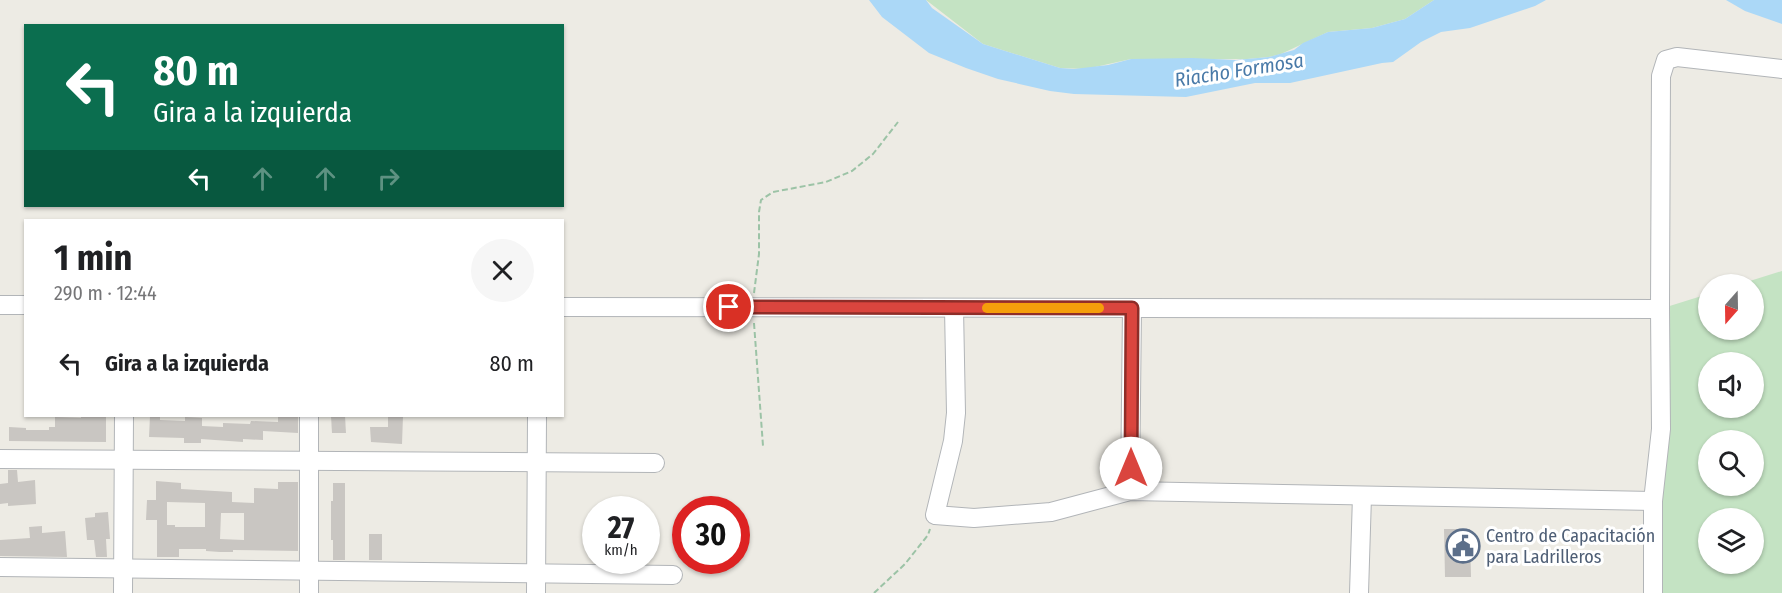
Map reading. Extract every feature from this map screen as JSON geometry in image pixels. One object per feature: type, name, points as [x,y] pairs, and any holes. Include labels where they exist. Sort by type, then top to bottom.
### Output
[{"type":"street","points":[[1653,593],[1653,501],[1661,429],[1661,76],[1666,60],[1677,57],[1782,69]]},
{"type":"street","points":[[0,305],[24,305]]},
{"type":"street","points":[[564,307],[1660,309]]},
{"type":"street","points":[[954,308],[956,413],[953,441],[935,515],[974,518],[1051,512],[1131,491],[1653,501]]},
{"type":"street","points":[[1131,491],[1132,308]]},
{"type":"street","points":[[123,593],[124,417]]},
{"type":"street","points":[[309,417],[309,593]]},
{"type":"street","points":[[536,593],[537,417]]},
{"type":"street","points":[[0,459],[654,463]]},
{"type":"street","points":[[1359,593],[1362,496]]},
{"type":"street","points":[[0,567],[673,575]]},
{"type":"path","points":[[763,446],[753,307],[759,254],[761,200],[773,192],[826,182],[852,171],[873,154],[898,122]]},
{"type":"path","points":[[874,593],[905,564],[928,535],[935,515]]},
{"type":"green space","points":[[926,0],[1434,0],[1405,19],[1372,28],[1328,32],[1281,54],[1269,57],[1131,59],[1086,69],[1060,68],[983,44]]},
{"type":"green space","points":[[1782,271],[1782,593],[1653,593],[1660,309],[1698,297],[1698,340],[1764,340],[1764,277]]},
{"type":"water","name":"Riacho Formosa","points":[[869,0],[926,0],[932,8],[983,44],[1060,68],[1074,69],[1108,65],[1131,59],[1236,60],[1269,57],[1294,50],[1303,43],[1328,32],[1372,28],[1405,19],[1434,0],[1546,0],[1535,6],[1470,28],[1441,32],[1421,42],[1393,62],[1290,83],[1255,83],[1186,97],[1074,94],[998,79],[929,53],[882,17]]},
{"type":"water","points":[[1726,0],[1782,0],[1782,24],[1745,11]]},
{"type":"building","points":[[55,417],[106,417],[106,442],[9,441],[9,427],[49,430],[49,427],[55,427]]},
{"type":"building","points":[[150,417],[160,417],[160,420],[185,421],[185,417],[202,418],[202,426],[223,427],[223,423],[278,422],[278,417],[298,417],[298,433],[263,431],[263,440],[243,439],[243,442],[201,439],[201,443],[184,443],[184,438],[149,437]]},
{"type":"building","points":[[331,417],[345,417],[346,433],[332,433]]},
{"type":"building","points":[[388,417],[403,417],[402,444],[371,442],[370,427],[388,427]]},
{"type":"building","points":[[8,470],[17,470],[18,482],[35,480],[36,504],[8,506],[8,503],[0,504],[0,484],[8,483]]},
{"type":"building","points":[[156,481],[181,483],[181,489],[232,492],[232,502],[254,503],[254,488],[278,489],[278,482],[298,482],[298,551],[233,550],[233,552],[220,552],[206,551],[206,549],[179,549],[179,557],[157,557],[157,520],[146,520],[147,500],[156,500]],"holes":[[[167,502],[205,503],[205,527],[167,525]],[[221,513],[244,513],[244,540],[220,539]]]},
{"type":"building","points":[[333,483],[345,483],[345,560],[333,560],[331,501],[333,501]]},
{"type":"building","points":[[108,512],[110,539],[106,539],[107,557],[96,557],[94,540],[87,540],[85,518],[95,517],[95,513]]},
{"type":"building","points":[[42,526],[42,533],[65,531],[67,557],[0,556],[0,540],[30,538],[29,527]]},
{"type":"building","points":[[1444,529],[1470,529],[1471,577],[1445,577]]},
{"type":"building","points":[[369,534],[382,534],[382,560],[369,560]]},
{"type":"slow traffic","points":[[987,308],[1099,308]]},
{"type":"place","name":"Centro de Capacitación para Ladrilleros","points":[[1463,546]]},
{"type":"route","points":[[729,307],[1132,308],[1131,468]]}]
